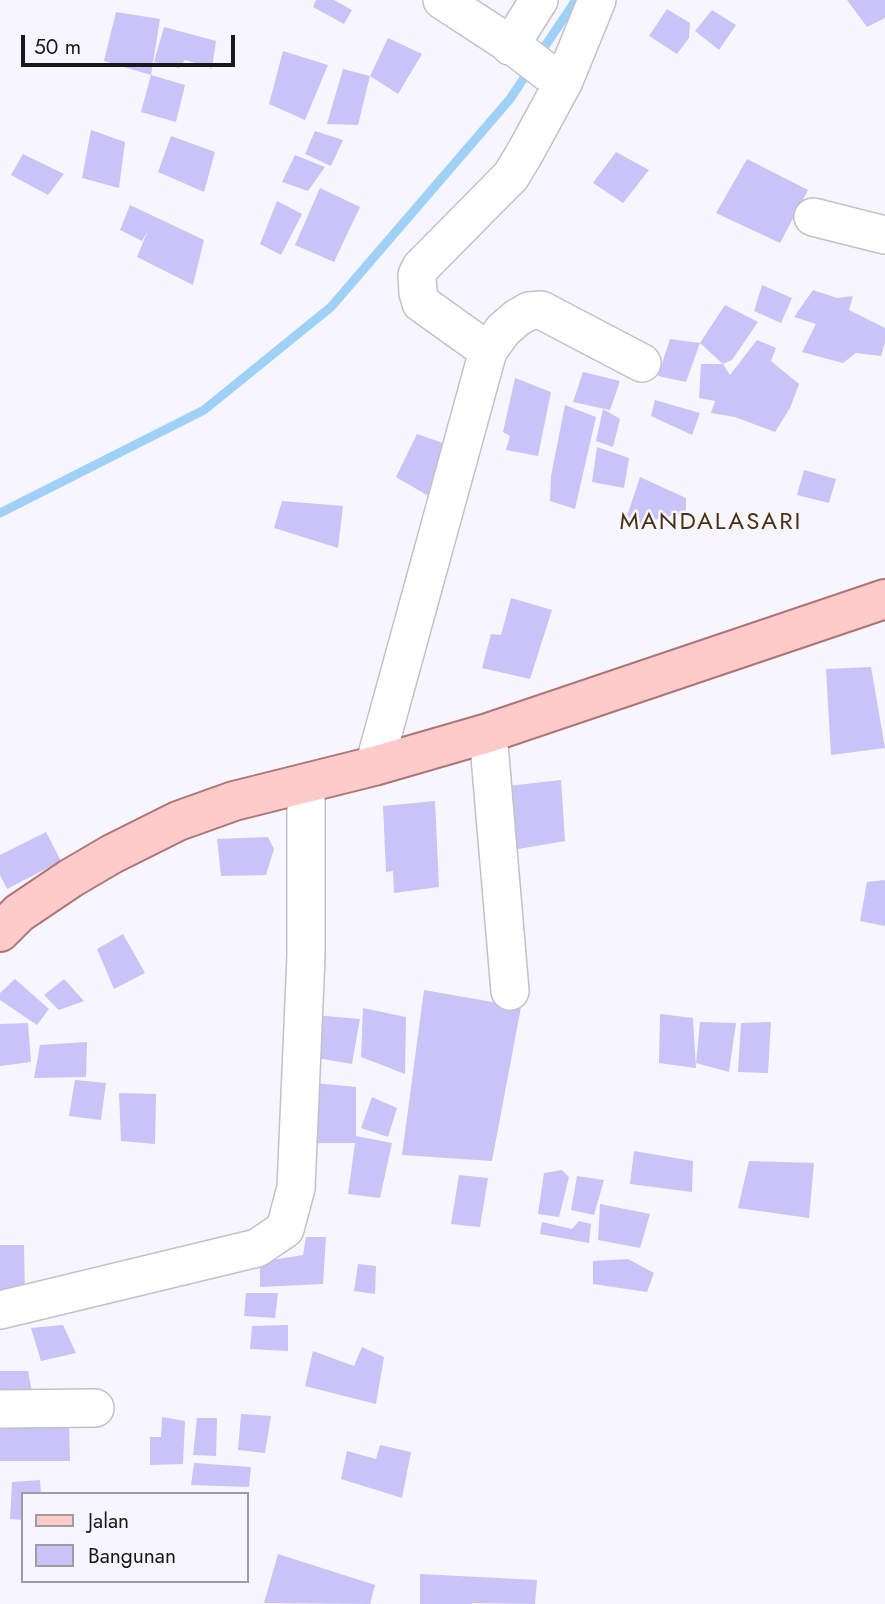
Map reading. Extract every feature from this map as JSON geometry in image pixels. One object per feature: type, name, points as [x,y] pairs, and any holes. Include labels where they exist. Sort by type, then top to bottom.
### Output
[{"type":"main road","points":[[0,932],[19,913],[71,878],[178,821],[234,801],[374,766],[488,733],[885,599]]},
{"type":"street","points":[[442,0],[555,76]]},
{"type":"street","points":[[514,47],[539,0]]},
{"type":"street","points":[[488,351],[421,303],[417,275],[421,267],[511,176],[551,108],[555,76],[597,0]]},
{"type":"street","points":[[813,217],[885,235]]},
{"type":"street","points":[[374,766],[488,351],[503,330],[517,318],[529,311],[541,310],[642,363]]},
{"type":"street","points":[[488,733],[510,991]]},
{"type":"street","points":[[0,1310],[257,1248],[285,1229],[296,1188],[306,956],[306,783]]},
{"type":"street","points":[[0,1409],[94,1408]]},
{"type":"building","points":[[316,0],[334,0],[352,10],[344,24],[313,7]]},
{"type":"building","points":[[847,0],[885,0],[885,18],[867,27]]},
{"type":"building","points":[[667,9],[690,23],[689,38],[677,54],[649,36]]},
{"type":"building","points":[[712,10],[736,25],[719,50],[695,31]]},
{"type":"building","points":[[116,12],[160,19],[151,75],[104,61]]},
{"type":"building","points":[[164,27],[216,41],[212,68],[185,60],[179,68],[154,62]]},
{"type":"building","points":[[388,38],[422,54],[398,94],[370,76]]},
{"type":"building","points":[[283,51],[328,65],[305,120],[269,104]]},
{"type":"building","points":[[343,69],[370,76],[358,125],[327,124]]},
{"type":"building","points":[[151,75],[185,85],[176,122],[141,112]]},
{"type":"building","points":[[91,130],[125,142],[119,188],[82,178]]},
{"type":"building","points":[[315,131],[343,140],[331,166],[305,154]]},
{"type":"building","points":[[171,136],[215,152],[204,192],[158,172]]},
{"type":"building","points":[[616,152],[649,170],[623,203],[593,183]]},
{"type":"building","points":[[23,154],[64,174],[48,195],[11,175]]},
{"type":"building","points":[[295,155],[325,167],[308,191],[282,182]]},
{"type":"building","points":[[747,159],[808,190],[780,243],[716,213]]},
{"type":"building","points":[[320,188],[360,207],[334,262],[295,245]]},
{"type":"building","points":[[277,201],[302,214],[281,255],[260,244]]},
{"type":"building","points":[[130,205],[204,240],[193,285],[137,257],[148,230],[142,241],[120,230]]},
{"type":"building","points":[[762,285],[792,298],[781,323],[754,311]]},
{"type":"building","points":[[813,290],[837,298],[853,296],[849,310],[885,328],[881,356],[856,353],[843,363],[802,352],[816,324],[794,317]]},
{"type":"building","points":[[725,305],[758,322],[732,360],[723,364],[700,343]]},
{"type":"building","points":[[670,339],[700,343],[686,382],[658,376]]},
{"type":"building","points":[[757,340],[776,348],[771,361],[799,384],[790,408],[775,432],[735,417],[711,413],[715,401],[699,398],[701,364],[723,364],[730,375]]},
{"type":"building","points":[[583,372],[620,381],[610,410],[573,402]]},
{"type":"building","points":[[515,378],[551,392],[538,456],[506,450],[510,436],[503,432]]},
{"type":"building","points":[[655,400],[700,413],[692,435],[651,416]]},
{"type":"building","points":[[565,405],[596,417],[575,509],[550,501],[551,476]]},
{"type":"building","points":[[603,409],[620,419],[613,447],[596,441]]},
{"type":"building","points":[[417,434],[443,443],[460,456],[437,501],[396,477]]},
{"type":"building","points":[[597,447],[629,458],[624,488],[592,482]]},
{"type":"building","points":[[804,470],[836,479],[829,503],[797,495]]},
{"type":"building","points":[[640,477],[686,498],[686,512],[623,528]]},
{"type":"building","points":[[282,501],[343,506],[338,548],[274,528]]},
{"type":"building","points":[[511,598],[552,610],[530,679],[482,668],[491,634],[501,635]]},
{"type":"building","points":[[871,667],[885,748],[831,755],[826,669]]},
{"type":"building","points":[[561,780],[565,841],[501,852],[499,787]]},
{"type":"building","points":[[435,801],[439,887],[394,893],[393,871],[386,872],[383,806]]},
{"type":"building","points":[[46,832],[61,861],[7,889],[0,875],[0,855]]},
{"type":"building","points":[[268,837],[274,849],[266,875],[221,876],[217,839]]},
{"type":"building","points":[[885,880],[885,926],[860,921],[867,882]]},
{"type":"building","points":[[123,934],[145,973],[114,989],[97,949]]},
{"type":"building","points":[[15,979],[49,1009],[37,1025],[0,1000],[0,993]]},
{"type":"building","points":[[64,979],[84,1001],[59,1010],[44,995]]},
{"type":"building","points":[[424,990],[521,1007],[492,1161],[402,1155]]},
{"type":"building","points":[[363,1008],[406,1017],[405,1074],[361,1057]]},
{"type":"building","points":[[660,1014],[693,1018],[696,1068],[659,1063]]},
{"type":"building","points":[[314,1015],[360,1019],[352,1064],[305,1056]]},
{"type":"building","points":[[700,1022],[736,1023],[729,1072],[696,1063]]},
{"type":"building","points":[[771,1022],[768,1073],[738,1072],[741,1023]]},
{"type":"building","points":[[28,1023],[31,1062],[0,1066],[0,1024]]},
{"type":"building","points":[[87,1042],[86,1077],[34,1078],[40,1045]]},
{"type":"building","points":[[75,1080],[106,1083],[101,1120],[69,1116]]},
{"type":"building","points":[[314,1083],[356,1087],[356,1136],[392,1143],[380,1198],[348,1194],[355,1143],[307,1143]]},
{"type":"building","points":[[119,1093],[156,1094],[155,1144],[121,1141]]},
{"type":"building","points":[[372,1097],[397,1108],[388,1137],[361,1128]]},
{"type":"building","points":[[634,1151],[693,1161],[692,1192],[630,1184]]},
{"type":"building","points":[[749,1161],[814,1163],[809,1218],[738,1208]]},
{"type":"building","points":[[562,1170],[569,1177],[559,1217],[538,1214],[544,1173]]},
{"type":"building","points":[[459,1175],[488,1178],[480,1227],[451,1224]]},
{"type":"building","points":[[577,1176],[604,1180],[594,1215],[571,1210]]},
{"type":"building","points":[[600,1204],[650,1214],[640,1248],[598,1240]]},
{"type":"building","points":[[579,1221],[591,1224],[589,1243],[540,1234],[542,1222],[572,1229]]},
{"type":"building","points":[[306,1237],[326,1237],[323,1284],[260,1287],[260,1262],[303,1255]]},
{"type":"building","points":[[0,1245],[24,1245],[25,1299],[0,1299]]},
{"type":"building","points":[[628,1259],[654,1273],[647,1292],[593,1284],[593,1261]]},
{"type":"building","points":[[358,1264],[376,1266],[375,1294],[354,1291]]},
{"type":"building","points":[[246,1293],[278,1293],[275,1318],[244,1316]]},
{"type":"building","points":[[63,1325],[76,1353],[41,1361],[31,1328]]},
{"type":"building","points":[[288,1325],[288,1351],[250,1349],[252,1326]]},
{"type":"building","points":[[362,1347],[384,1357],[376,1404],[305,1386],[313,1351],[354,1366]]},
{"type":"building","points":[[0,1371],[28,1371],[33,1398],[0,1398]]},
{"type":"building","points":[[241,1414],[271,1416],[265,1453],[238,1450]]},
{"type":"building","points":[[0,1417],[69,1420],[70,1461],[0,1461]]},
{"type":"building","points":[[162,1417],[185,1421],[183,1464],[150,1465],[150,1437],[161,1437]]},
{"type":"building","points":[[197,1418],[217,1418],[216,1456],[193,1455]]},
{"type":"building","points":[[380,1445],[411,1452],[402,1498],[341,1479],[347,1451],[376,1459]]},
{"type":"building","points":[[194,1463],[251,1467],[249,1487],[191,1485]]},
{"type":"building","points":[[40,1480],[41,1492],[21,1492],[21,1520],[10,1519],[12,1482]]},
{"type":"building","points":[[278,1554],[375,1585],[370,1604],[264,1603]]},
{"type":"building","points":[[420,1574],[537,1580],[535,1604],[420,1604]]},
{"type":"waterway","points":[[539,55],[576,0]]},
{"type":"waterway","points":[[0,513],[204,410],[331,307],[510,99],[530,69]]},
{"type":"district","name":"MANDALASARI","points":[[711,523]]}]
